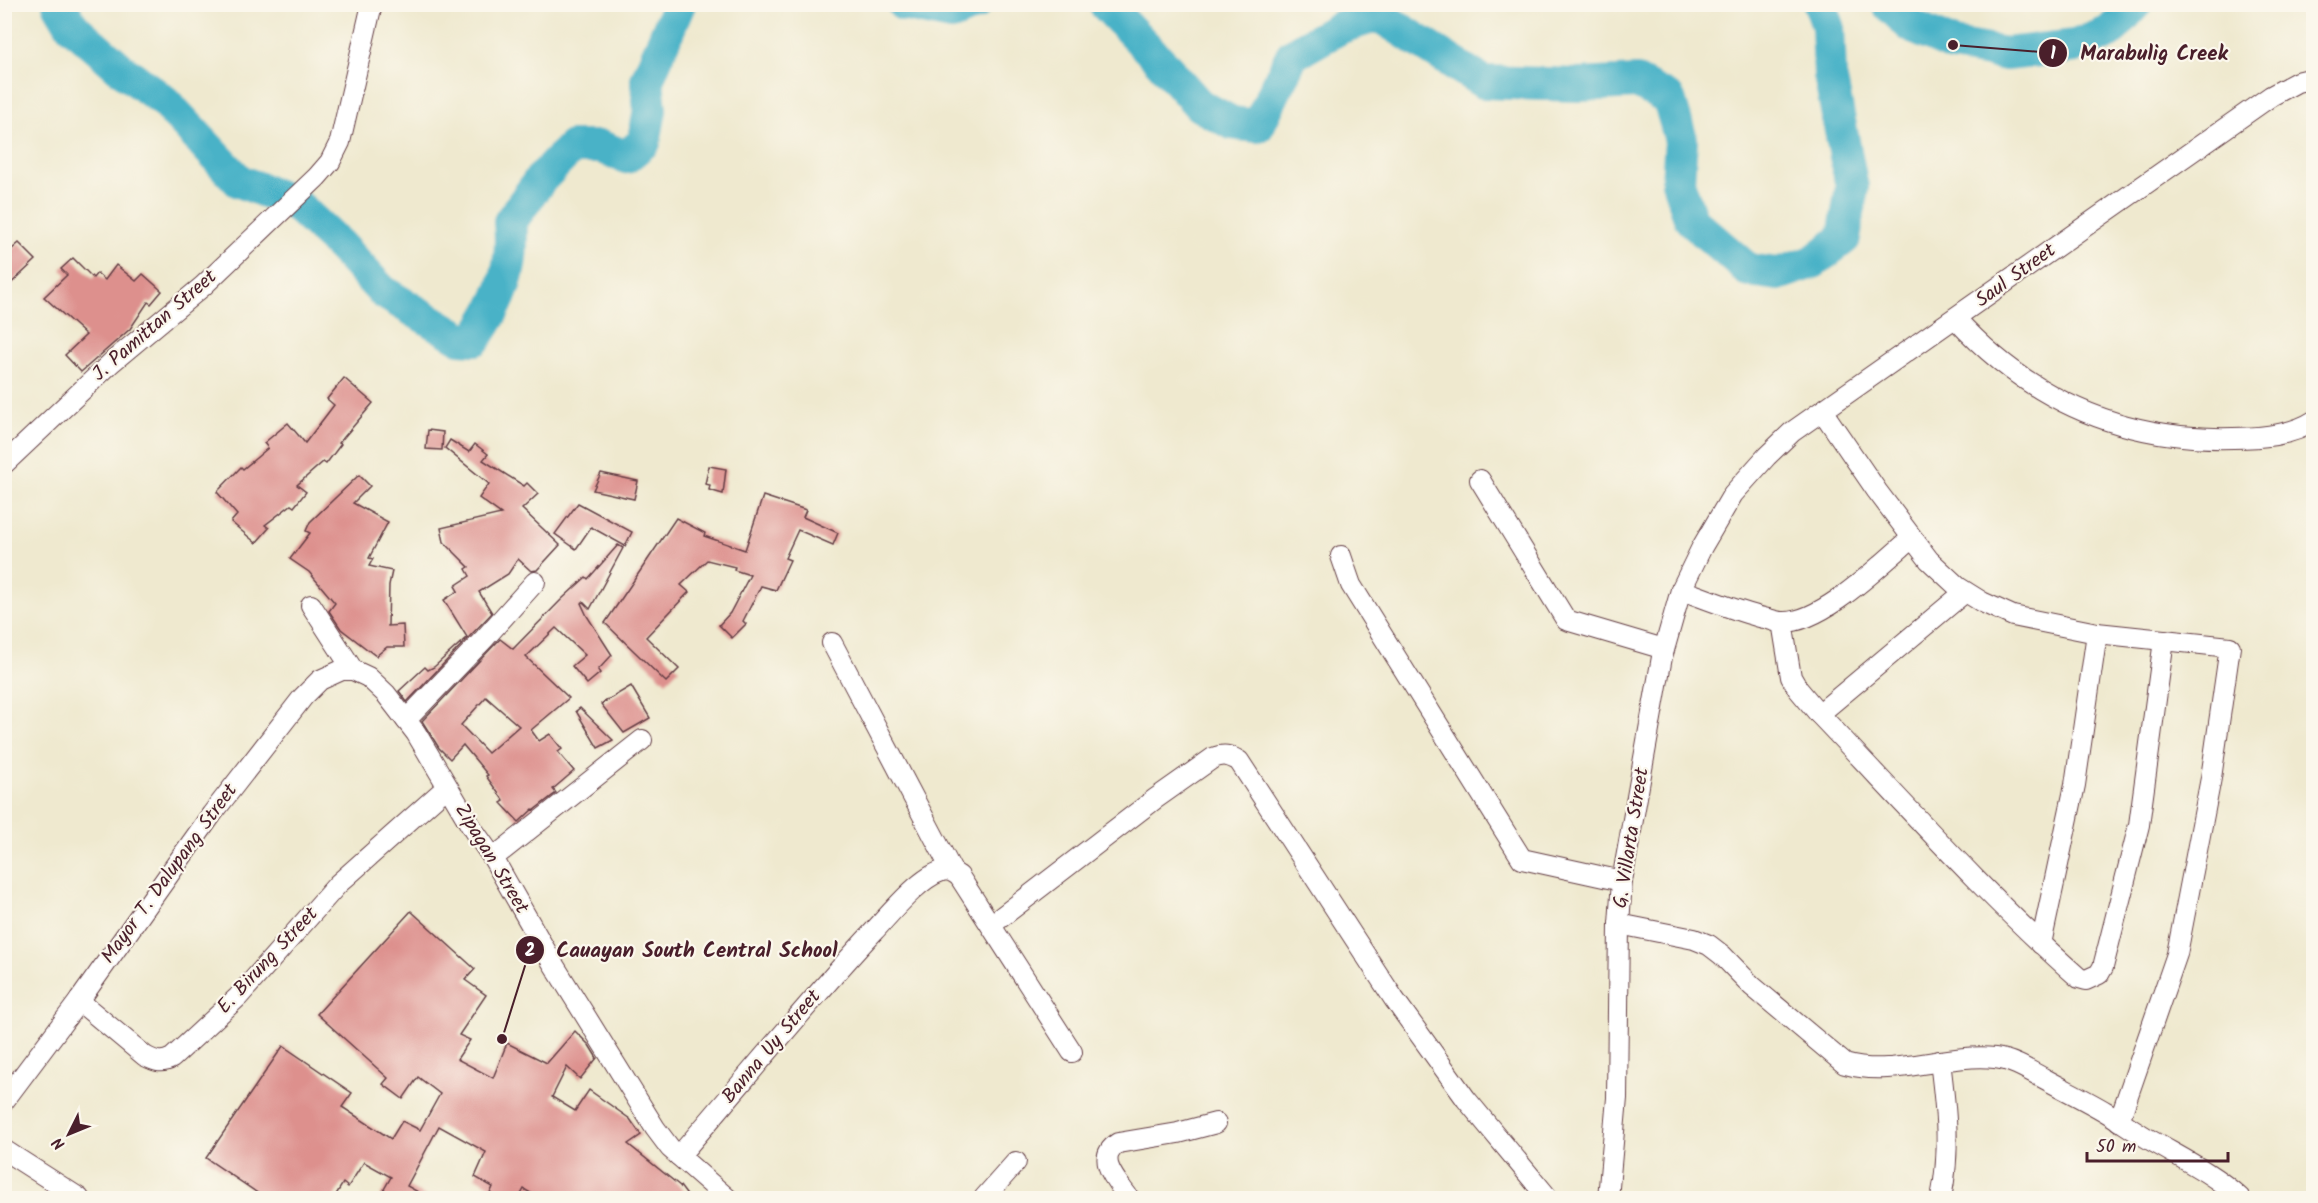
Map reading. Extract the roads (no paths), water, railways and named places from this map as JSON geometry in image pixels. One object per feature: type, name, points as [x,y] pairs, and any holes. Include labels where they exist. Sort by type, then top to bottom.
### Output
[{"type":"street","name":"J. Pamittan Street","points":[[4,464],[112,362],[203,286],[305,189],[330,162],[340,142],[356,81],[372,4]]},
{"type":"street","name":"Saul Street","points":[[1733,494],[1792,432],[2271,96],[2296,82],[2313,78]]},
{"type":"street","points":[[1956,319],[1999,362],[2029,383],[2056,399],[2124,427],[2199,439],[2248,438],[2288,432],[2313,421]]},
{"type":"street","points":[[1822,412],[1929,560],[1965,592],[2013,616],[2097,633],[2230,646],[2211,778],[2177,954],[2119,1121]]},
{"type":"street","points":[[1480,480],[1566,620],[1664,650]]},
{"type":"street","name":"G. Villarta Street","points":[[1608,1198],[1617,1098],[1619,924],[1622,881],[1664,650],[1681,590],[1702,546],[1733,494]]},
{"type":"street","points":[[1681,590],[1752,615],[1782,622],[1801,619],[1819,612],[1839,598],[1912,538]]},
{"type":"street","points":[[1341,556],[1351,585],[1522,859],[1622,881]]},
{"type":"street","points":[[406,720],[535,582]]},
{"type":"street","points":[[1819,714],[1965,592]]},
{"type":"street","points":[[311,605],[353,670]]},
{"type":"street","points":[[1782,622],[1791,677],[1819,714],[2041,944],[2079,978],[2091,979],[2099,974],[2103,967],[2139,825],[2164,640]]},
{"type":"street","points":[[2041,944],[2075,784],[2097,633]]},
{"type":"street","points":[[832,643],[952,871],[959,876],[1072,1052]]},
{"type":"street","name":"Mayor T. Dalupang Street","points":[[4,1101],[79,1001],[212,814],[303,697],[320,680],[342,670],[353,670]]},
{"type":"street","name":"Zipagan Street","points":[[353,670],[368,677],[386,694],[406,720],[493,858],[552,962],[641,1107],[670,1148],[727,1198]]},
{"type":"street","points":[[493,858],[642,740]]},
{"type":"street","points":[[991,925],[1155,799],[1213,758],[1223,755],[1231,756],[1239,761],[1394,999],[1466,1099],[1548,1198]]},
{"type":"street","name":"E. Birung Street","points":[[79,1001],[145,1056],[164,1062],[172,1058],[238,997],[338,884],[447,787]]},
{"type":"street","name":"Banna Uy Street","points":[[680,1156],[835,973],[893,910],[928,879],[943,871],[952,871]]},
{"type":"street","points":[[1619,924],[1694,939],[1709,945],[1752,986],[1845,1064],[1878,1069],[1968,1058],[1996,1058],[2015,1064],[2186,1160],[2217,1179],[2240,1198]]},
{"type":"street","points":[[1940,1061],[1948,1125],[1945,1181],[1941,1198]]},
{"type":"street","points":[[1129,1198],[1107,1161],[1107,1153],[1112,1147],[1118,1143],[1216,1124]]},
{"type":"street","points":[[4,1150],[79,1198]]},
{"type":"street","points":[[984,1198],[1016,1162]]},
{"type":"waterway","points":[[59,4],[72,26],[120,68],[164,101],[239,181],[293,202],[340,246],[383,292],[460,338],[475,339],[492,312],[504,284],[510,255],[510,222],[540,180],[572,147],[601,147],[626,157],[644,142],[650,110],[647,80],[679,4]]},
{"type":"waterway","points":[[903,4],[952,14],[975,4]]},
{"type":"waterway","points":[[1105,4],[1199,105],[1232,123],[1258,126],[1292,55],[1341,27],[1378,15],[1483,82],[1579,85],[1637,82],[1669,99],[1681,140],[1678,182],[1691,220],[1748,270],[1778,274],[1813,262],[1844,238],[1852,187],[1830,75],[1828,26],[1820,4]]},
{"type":"waterway","points":[[1888,4],[1911,26],[1953,45],[2006,54],[2075,46],[2110,32],[2135,4]]},
{"type":"place","name":"Marabulig Creek","points":[[1953,45]]},
{"type":"place","name":"Cauayan South Central School","points":[[502,1039]]}]
